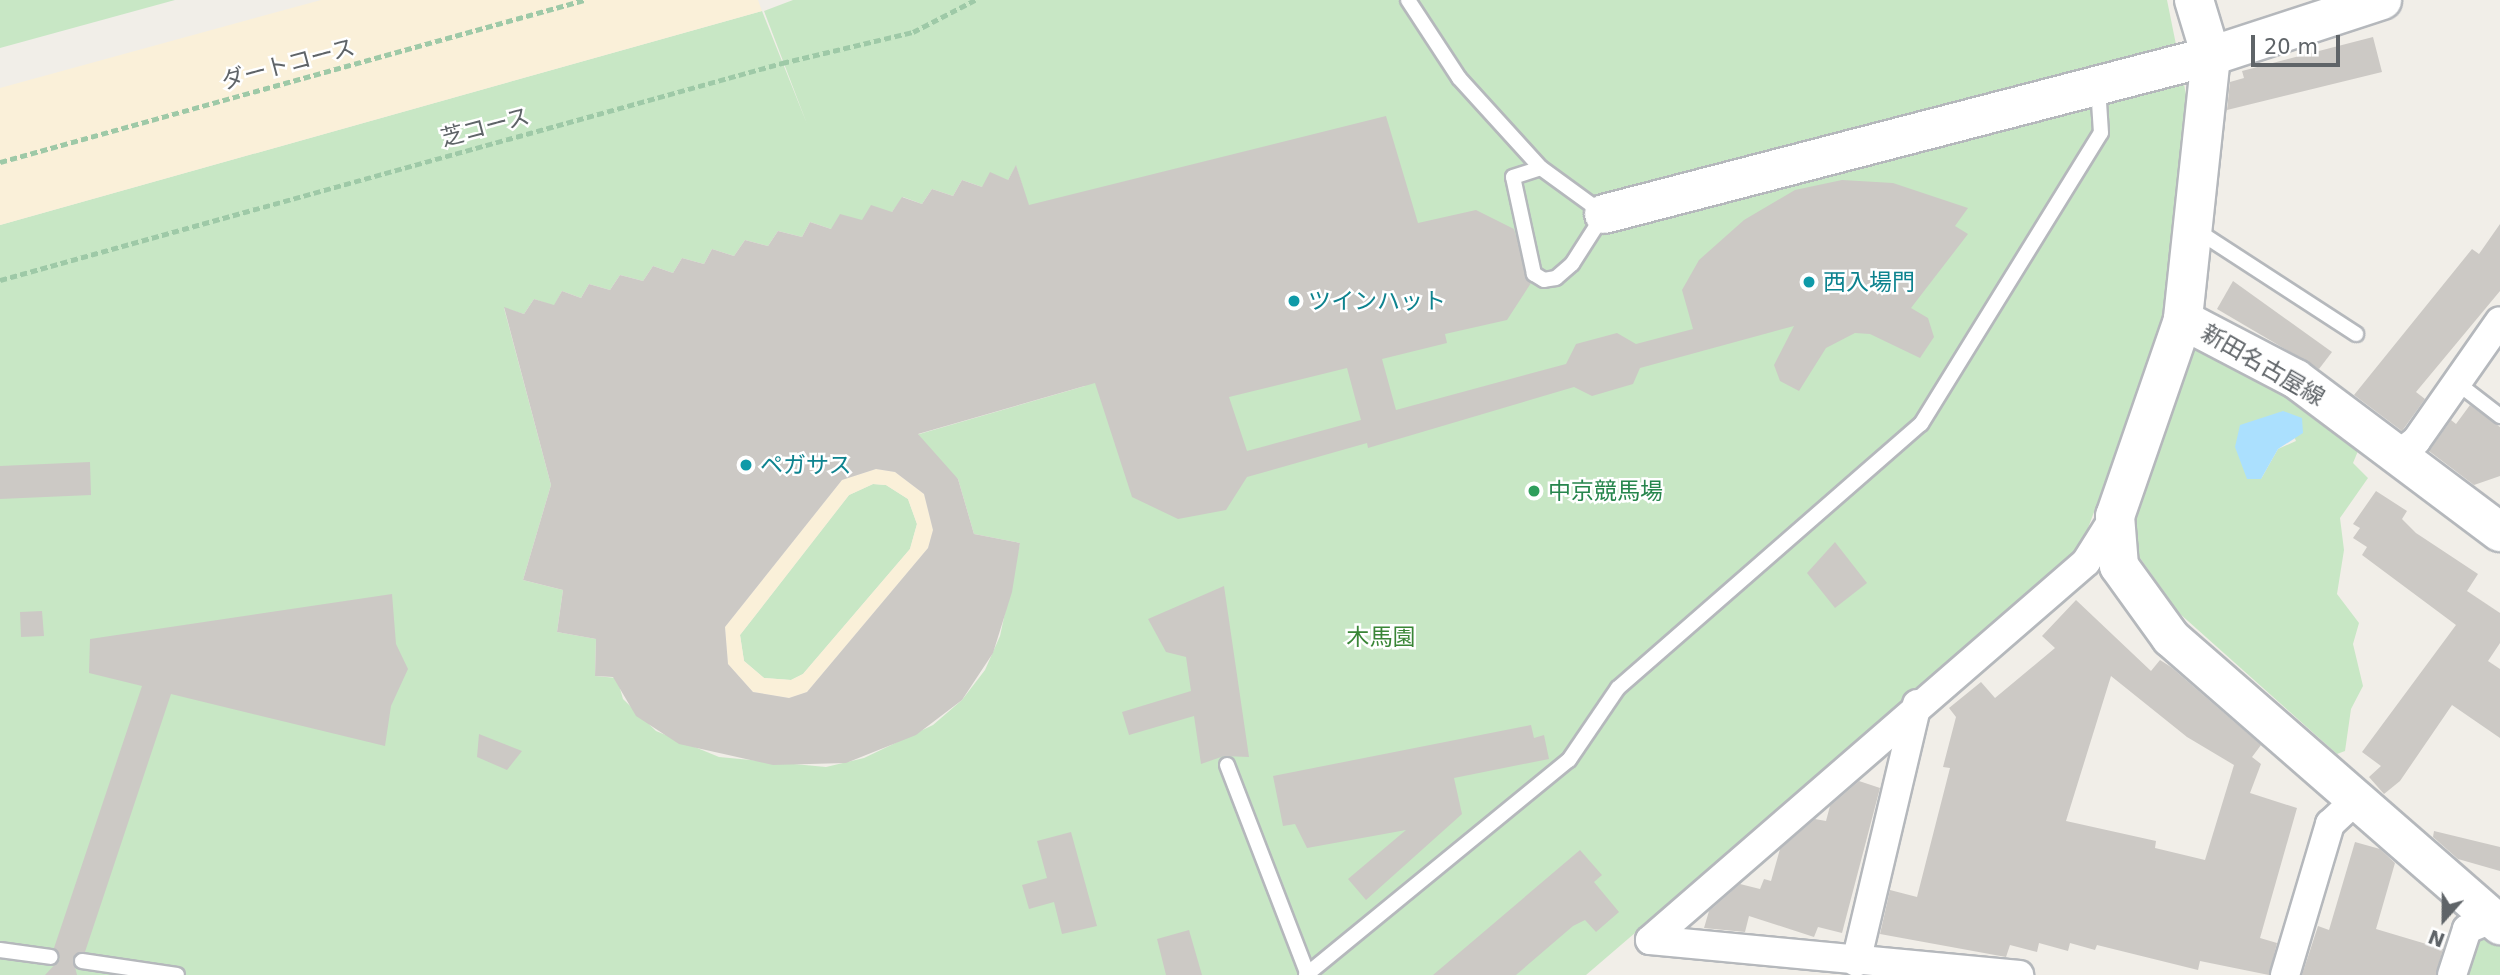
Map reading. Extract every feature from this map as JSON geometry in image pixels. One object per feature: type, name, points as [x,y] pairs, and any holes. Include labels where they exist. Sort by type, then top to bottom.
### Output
[{"type":"street","name":"新田名古屋線","points":[[2194,0],[2211,57],[2183,320],[2296,379],[2400,453],[2500,532]]},
{"type":"street","points":[[1604,214],[2211,57],[2382,0]]},
{"type":"street","points":[[2019,975],[1856,962],[1650,940],[1917,704],[2086,562],[2116,516],[2183,320]]},
{"type":"street","points":[[2400,453],[2416,441],[2500,321]]},
{"type":"street","points":[[2116,516],[2119,566],[2171,638],[2496,922]]},
{"type":"street","points":[[1856,962],[1917,704]]},
{"type":"street","points":[[2285,975],[2330,824],[2357,799]]},
{"type":"street","points":[[2452,975],[2467,929],[2496,922]]},
{"type":"lane","points":[[1408,0],[1459,78],[1541,167],[1604,214],[1556,278],[1534,274],[1513,177],[1541,167]]},
{"type":"lane","points":[[1227,765],[1307,974],[1569,760],[1618,688],[1921,424],[2101,133],[2098,88]]},
{"type":"lane","points":[[2193,228],[2356,334]]},
{"type":"lane","points":[[2456,382],[2500,416]]},
{"type":"lane","points":[[0,950],[51,957]]},
{"type":"lane","points":[[82,961],[177,975]]},
{"type":"path","name":"ダートコース","points":[[0,162],[584,0]]},
{"type":"path","name":"芝コース","points":[[0,280],[782,63],[913,32],[975,0]]},
{"type":"green space","points":[[0,0],[175,0],[0,48]]},
{"type":"green space","name":"中京競馬場","points":[[793,0],[2167,0],[2190,114],[2170,310],[2079,552],[1586,975],[0,975],[0,225],[762,11],[807,124],[764,11]],"holes":[[[1016,166],[1085,386],[902,439],[958,479],[974,534],[1020,543],[1000,636],[985,670],[962,700],[933,725],[864,758],[826,767],[719,757],[656,731],[623,699],[617,678],[595,676],[596,639],[557,632],[563,590],[523,580],[551,485],[504,308],[524,314],[534,299],[554,306],[562,291],[581,298],[589,284],[610,290],[620,275],[643,281],[653,266],[673,273],[682,258],[704,264],[712,249],[734,256],[745,240],[768,246],[778,231],[802,237],[810,222],[831,229],[892,212],[903,197],[922,204],[932,189],[953,196],[962,180],[982,187],[1008,180]]]},
{"type":"green space","points":[[2204,341],[2363,439],[2353,463],[2368,478],[2340,518],[2344,550],[2337,594],[2359,623],[2353,644],[2363,686],[2351,709],[2345,751],[2337,754],[2179,613],[2135,551],[2130,526],[2188,348]],"holes":[[[2283,411],[2296,441],[2278,449],[2261,479]]]},
{"type":"green space","points":[[873,484],[886,485],[908,499],[917,524],[910,549],[803,674],[791,680],[764,678],[744,661],[740,635],[849,495]]},
{"type":"green space","points":[[2487,933],[2500,944],[2500,975],[2464,975],[2475,938]]},
{"type":"sand","points":[[321,0],[758,0],[762,11],[0,225],[0,88]]},
{"type":"sand","points":[[876,469],[895,472],[924,494],[933,530],[928,548],[807,692],[789,698],[753,692],[728,664],[725,627],[842,480]],"holes":[[[873,484],[886,485],[908,499],[917,524],[910,549],[803,674],[791,680],[764,678],[744,661],[740,635],[849,495]]]},
{"type":"water","points":[[2283,411],[2302,418],[2303,433],[2278,449],[2261,479],[2247,479],[2235,447],[2240,425]]},
{"type":"building","points":[[2373,37],[2382,72],[2227,110],[2230,82],[2244,78],[2242,71]]},
{"type":"building","points":[[1386,116],[1418,223],[1476,210],[1514,229],[1531,283],[1507,320],[1445,334],[1447,343],[1382,359],[1396,410],[1566,364],[1576,344],[1617,333],[1636,344],[1693,329],[1682,290],[1699,260],[1744,220],[1795,190],[1842,180],[1893,183],[1968,208],[1955,226],[1968,234],[1911,308],[1928,318],[1934,337],[1920,358],[1870,334],[1855,333],[1826,348],[1799,391],[1780,381],[1774,365],[1794,326],[1640,368],[1633,384],[1592,396],[1574,387],[1368,448],[1367,443],[1247,477],[1226,510],[1178,519],[1132,497],[1095,383],[918,434],[958,479],[974,534],[1020,543],[1012,592],[993,653],[962,700],[916,735],[846,763],[773,765],[679,744],[636,716],[613,677],[595,676],[596,639],[557,632],[563,590],[523,580],[551,485],[504,307],[524,314],[534,299],[554,305],[562,291],[581,298],[589,284],[610,290],[620,275],[643,281],[653,266],[673,273],[682,258],[704,264],[712,249],[734,256],[745,240],[768,246],[778,231],[802,237],[810,222],[831,229],[840,214],[862,220],[871,205],[892,212],[902,197],[922,204],[932,189],[953,196],[962,180],[982,187],[990,172],[1008,180],[1016,165],[1029,205]],"holes":[[[1347,368],[1361,420],[1247,451],[1229,397]],[[876,469],[895,472],[924,494],[933,530],[928,548],[807,692],[789,698],[753,692],[728,664],[725,627],[842,480]]]},
{"type":"building","points":[[2500,224],[2500,291],[2416,392],[2425,399],[2402,431],[2354,395],[2472,249],[2479,254]]},
{"type":"building","points":[[2233,281],[2332,352],[2319,369],[2217,309]]},
{"type":"building","points":[[2470,405],[2500,427],[2500,476],[2474,485],[2429,451],[2451,420],[2456,424]]},
{"type":"building","points":[[90,462],[91,495],[0,499],[0,466]]},
{"type":"building","points":[[2376,491],[2407,511],[2402,519],[2416,533],[2478,574],[2467,591],[2500,613],[2500,643],[2488,661],[2500,669],[2500,738],[2452,705],[2400,781],[2384,794],[2369,777],[2381,766],[2362,752],[2456,625],[2362,555],[2367,547],[2353,538],[2360,528],[2353,524]]},
{"type":"building","points":[[1835,542],[1867,583],[1835,608],[1807,573]]},
{"type":"building","points":[[1224,586],[1249,757],[1224,756],[1201,764],[1194,716],[1129,735],[1122,712],[1191,691],[1186,657],[1166,652],[1148,619]]},
{"type":"building","points":[[392,594],[396,644],[408,669],[391,706],[385,746],[171,694],[85,952],[73,959],[77,975],[45,975],[60,959],[54,948],[142,686],[89,673],[90,639]]},
{"type":"building","points":[[2076,600],[2151,671],[2160,660],[2171,667],[2261,745],[2252,757],[2261,764],[2250,793],[2297,808],[2260,938],[2277,943],[2269,975],[2200,961],[2198,970],[2097,945],[2095,950],[2070,943],[2068,951],[2039,943],[2037,952],[2010,945],[2006,957],[1880,934],[1890,890],[1917,897],[1950,768],[1943,767],[1956,717],[1949,708],[1981,682],[1995,698],[2055,648],[2042,636]],"holes":[[[2111,676],[2187,737],[2234,765],[2205,860],[2155,848],[2156,841],[2066,821]]]},
{"type":"building","points":[[42,611],[44,636],[21,637],[20,612]]},
{"type":"building","points":[[1531,725],[1534,738],[1544,735],[1549,759],[1454,778],[1462,814],[1366,900],[1348,879],[1406,830],[1307,848],[1295,824],[1283,826],[1273,776]]},
{"type":"building","points":[[479,734],[522,751],[507,770],[477,757]]},
{"type":"building","points":[[1859,781],[1880,788],[1842,933],[1818,927],[1814,937],[1749,916],[1745,932],[1704,928],[1709,911],[1740,884],[1760,889],[1764,879],[1771,881],[1780,849],[1815,819],[1826,821],[1830,806]]},
{"type":"building","points":[[2434,831],[2500,847],[2500,871],[2458,859],[2433,837]]},
{"type":"building","points":[[1071,832],[1097,926],[1062,934],[1054,902],[1029,909],[1022,885],[1047,878],[1037,841]]},
{"type":"building","points":[[2355,842],[2380,849],[2395,863],[2376,929],[2443,949],[2436,975],[2302,975],[2318,926],[2329,930]]},
{"type":"building","points":[[1580,850],[1602,875],[1594,882],[1619,912],[1596,932],[1585,920],[1573,926],[1516,975],[1433,975]]},
{"type":"building","points":[[1189,930],[1202,975],[1166,975],[1157,939]]},
{"type":"place","name":"西入場門","points":[[1809,282]]},
{"type":"place","name":"ツインハット","points":[[1294,301]]},
{"type":"place","name":"ペガサス","points":[[746,465]]},
{"type":"place","name":"中京競馬場","points":[[1534,491]]},
{"type":"park label","name":"木馬園","points":[[1381,637]]}]
